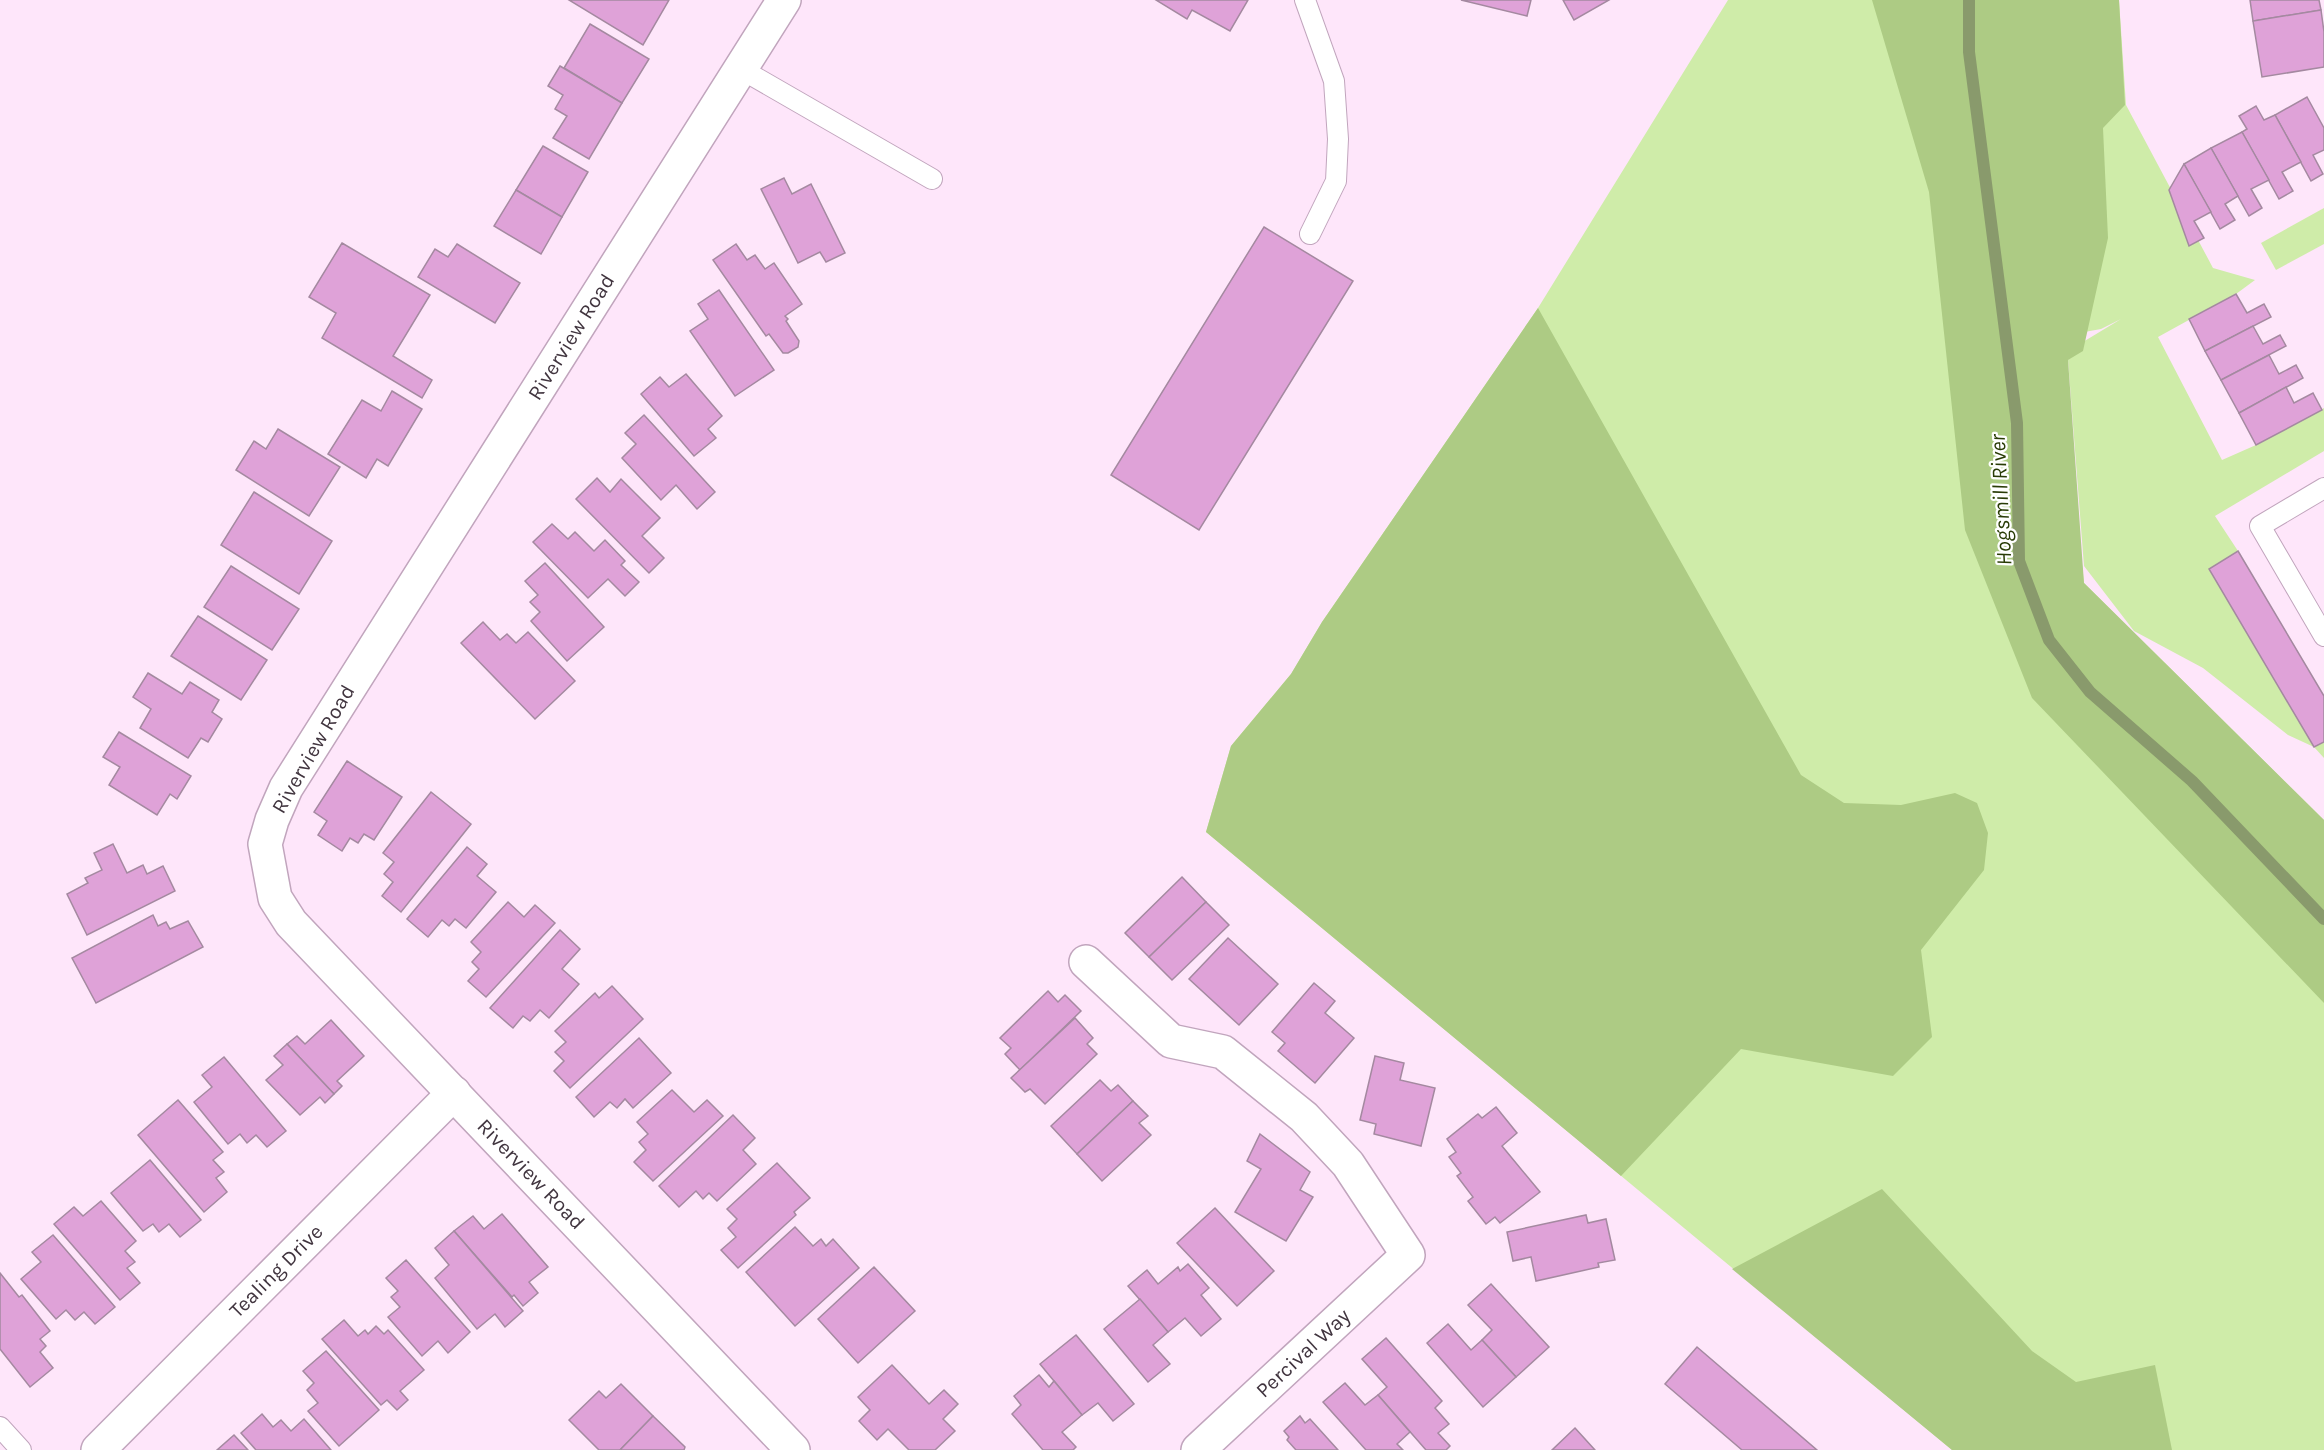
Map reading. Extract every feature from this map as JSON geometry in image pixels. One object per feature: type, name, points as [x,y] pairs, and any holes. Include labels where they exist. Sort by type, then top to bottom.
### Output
[{"type":"street","name":"Riverview Road","points":[[784,0],[395,612],[286,788],[272,820],[265,844],[275,898],[291,923],[793,1450]]},
{"type":"street","name":"Percival Way","points":[[1086,962],[1171,1041],[1223,1052],[1304,1117],[1348,1164],[1408,1255],[1198,1450]]},
{"type":"street","name":"Tealing Drive","points":[[98,1450],[454,1093]]},
{"type":"lane","points":[[1305,0],[1334,81],[1338,139],[1336,181],[1310,234]]},
{"type":"lane","points":[[741,69],[932,179]]},
{"type":"lane","points":[[2324,488],[2260,526],[2324,636]]},
{"type":"lane","points":[[0,1427],[21,1450]]},
{"type":"green space","points":[[1728,0],[2119,0],[2126,105],[2213,268],[2255,280],[2236,294],[2158,337],[2222,460],[2256,445],[2324,408],[2324,451],[2215,516],[2238,551],[2314,747],[2288,735],[2203,668],[2134,631],[2084,566],[2068,360],[2073,348],[2121,319],[2101,329],[2057,337],[2084,583],[2324,820],[2324,1450],[1952,1450],[1206,832],[1231,746],[1291,674],[1322,622],[1538,308]]},
{"type":"green space","points":[[1872,0],[2119,0],[2125,105],[2103,128],[2108,238],[2083,351],[2068,360],[2084,583],[2324,820],[2324,1003],[2032,698],[1965,530],[1929,192]]},
{"type":"green space","points":[[2324,208],[2324,244],[2276,270],[2261,243]]},
{"type":"green space","points":[[1538,308],[1801,775],[1844,803],[1901,805],[1955,793],[1977,803],[1988,833],[1984,870],[1921,950],[1932,1037],[1893,1076],[1741,1049],[1621,1176],[1206,832],[1231,746],[1291,674],[1322,622]]},
{"type":"green space","points":[[2324,742],[2324,758],[2314,747]]},
{"type":"green space","points":[[1882,1189],[2032,1351],[2076,1382],[2155,1365],[2172,1450],[1952,1450],[1732,1269]]},
{"type":"building","points":[[569,0],[669,0],[643,45]]},
{"type":"building","points":[[1156,0],[1248,0],[1230,31],[1192,10],[1187,19]]},
{"type":"building","points":[[1461,0],[1531,0],[1527,16]]},
{"type":"building","points":[[1563,0],[1609,0],[1574,20]]},
{"type":"building","points":[[2250,0],[2319,0],[2321,10],[2253,21]]},
{"type":"building","points":[[2321,10],[2324,32],[2324,67],[2262,77],[2253,21]]},
{"type":"building","points":[[590,24],[649,59],[622,103],[564,68]]},
{"type":"building","points":[[560,66],[622,103],[589,159],[553,138],[567,116],[555,109],[563,95],[548,86]]},
{"type":"building","points":[[2307,97],[2324,128],[2324,150],[2313,155],[2323,174],[2311,181],[2275,115]]},
{"type":"building","points":[[2256,106],[2264,120],[2275,115],[2301,162],[2282,172],[2293,191],[2279,199],[2242,132],[2247,129],[2239,116]]},
{"type":"building","points":[[2242,132],[2269,180],[2251,189],[2262,208],[2249,216],[2211,148]]},
{"type":"building","points":[[543,146],[588,172],[562,217],[516,190]]},
{"type":"building","points":[[2211,148],[2238,196],[2225,204],[2235,220],[2220,229],[2184,164]]},
{"type":"building","points":[[2184,164],[2211,212],[2194,221],[2204,238],[2189,246],[2169,190]]},
{"type":"building","points":[[784,178],[792,194],[811,184],[845,253],[826,262],[820,252],[798,263],[761,189]]},
{"type":"building","points":[[516,190],[562,217],[541,254],[494,226]]},
{"type":"building","points":[[1264,227],[1353,281],[1199,530],[1111,475]]},
{"type":"building","points":[[342,243],[430,295],[393,356],[432,380],[422,398],[322,338],[336,313],[309,297]]},
{"type":"building","points":[[457,244],[520,283],[495,323],[418,277],[435,249],[448,257]]},
{"type":"building","points":[[736,244],[747,260],[755,255],[765,269],[774,263],[802,304],[785,316],[799,341],[798,347],[788,353],[783,353],[769,334],[766,336],[713,260]]},
{"type":"building","points":[[719,290],[774,370],[735,396],[690,331],[708,319],[698,304]]},
{"type":"building","points":[[2236,294],[2247,313],[2264,304],[2271,317],[2205,351],[2189,319]]},
{"type":"building","points":[[2253,326],[2263,344],[2280,335],[2286,346],[2221,380],[2205,351]]},
{"type":"building","points":[[2269,355],[2279,374],[2296,365],[2303,378],[2239,413],[2221,380]]},
{"type":"building","points":[[686,374],[722,416],[708,429],[716,438],[694,456],[641,394],[660,377],[669,387]]},
{"type":"building","points":[[2286,387],[2294,403],[2313,393],[2322,410],[2256,445],[2239,413]]},
{"type":"building","points":[[392,391],[422,409],[388,466],[377,459],[366,478],[328,454],[362,400],[381,411]]},
{"type":"building","points":[[644,415],[715,492],[697,509],[676,485],[661,500],[622,458],[636,444],[625,433]]},
{"type":"building","points":[[278,429],[340,467],[309,516],[236,470],[254,441],[266,449]]},
{"type":"building","points":[[597,478],[610,492],[621,479],[660,518],[642,536],[664,558],[649,573],[576,499]]},
{"type":"building","points":[[254,492],[332,541],[299,594],[221,545]]},
{"type":"building","points":[[552,524],[568,539],[575,532],[594,551],[605,540],[625,561],[621,565],[639,582],[625,596],[608,579],[588,598],[533,542]]},
{"type":"building","points":[[2238,551],[2324,696],[2324,742],[2314,747],[2209,569]]},
{"type":"building","points":[[545,563],[604,627],[567,661],[531,621],[540,612],[530,602],[538,595],[525,581]]},
{"type":"building","points":[[231,566],[299,609],[272,650],[204,607]]},
{"type":"building","points":[[198,616],[267,660],[241,700],[171,656]]},
{"type":"building","points":[[483,622],[500,640],[507,634],[516,643],[528,632],[575,681],[535,719],[461,643]]},
{"type":"building","points":[[148,673],[182,694],[190,682],[219,700],[212,712],[222,719],[208,742],[201,738],[188,758],[140,728],[151,709],[133,697]]},
{"type":"building","points":[[119,732],[191,776],[177,799],[170,794],[157,815],[109,785],[120,767],[103,757]]},
{"type":"building","points":[[347,761],[402,797],[374,840],[364,834],[358,843],[350,838],[342,851],[318,835],[327,821],[314,812]]},
{"type":"building","points":[[431,792],[471,824],[401,912],[382,896],[393,882],[384,874],[394,862],[383,853]]},
{"type":"building","points":[[113,844],[127,873],[143,865],[147,874],[163,866],[175,891],[87,935],[67,894],[88,883],[85,878],[102,870],[94,853]]},
{"type":"building","points":[[467,847],[487,864],[477,876],[496,892],[466,928],[455,919],[449,926],[442,920],[428,937],[407,919]]},
{"type":"building","points":[[1182,877],[1206,902],[1149,957],[1125,933]]},
{"type":"building","points":[[508,902],[524,917],[535,905],[555,923],[486,997],[468,981],[479,969],[472,962],[481,952],[471,942]]},
{"type":"building","points":[[1206,902],[1229,925],[1172,980],[1149,957]]},
{"type":"building","points":[[153,915],[158,926],[166,922],[170,929],[188,921],[203,947],[96,1003],[72,958]]},
{"type":"building","points":[[560,930],[580,949],[562,969],[579,984],[549,1018],[540,1010],[530,1021],[523,1016],[513,1028],[490,1008]]},
{"type":"building","points":[[1228,938],[1278,984],[1239,1025],[1189,979]]},
{"type":"building","points":[[1314,983],[1335,1001],[1325,1013],[1354,1038],[1315,1083],[1278,1051],[1285,1043],[1272,1032]]},
{"type":"building","points":[[612,986],[643,1019],[570,1088],[554,1071],[564,1061],[555,1052],[566,1042],[555,1031],[595,993],[599,998]]},
{"type":"building","points":[[1048,991],[1058,1002],[1065,995],[1081,1011],[1020,1070],[1005,1054],[1011,1048],[1000,1038]]},
{"type":"building","points":[[1075,1018],[1093,1038],[1087,1044],[1097,1054],[1045,1104],[1030,1089],[1025,1092],[1011,1078]]},
{"type":"building","points":[[331,1020],[364,1056],[337,1081],[342,1086],[334,1094],[287,1044],[297,1036],[305,1044]]},
{"type":"building","points":[[639,1038],[671,1073],[633,1108],[625,1099],[617,1108],[610,1102],[594,1117],[576,1097]]},
{"type":"building","points":[[287,1044],[334,1094],[325,1103],[320,1097],[300,1115],[266,1080],[283,1065],[274,1056]]},
{"type":"building","points":[[1375,1056],[1404,1063],[1400,1080],[1435,1088],[1421,1146],[1374,1134],[1376,1124],[1360,1120]]},
{"type":"building","points":[[224,1057],[286,1131],[267,1147],[256,1135],[247,1143],[240,1134],[228,1144],[194,1102],[212,1087],[202,1075]]},
{"type":"building","points":[[1100,1080],[1111,1091],[1118,1085],[1133,1101],[1077,1154],[1051,1126]]},
{"type":"building","points":[[672,1090],[694,1112],[707,1100],[723,1116],[653,1181],[634,1162],[646,1150],[639,1142],[648,1134],[637,1122]]},
{"type":"building","points":[[178,1100],[223,1152],[213,1160],[224,1172],[216,1178],[227,1192],[204,1212],[138,1135]]},
{"type":"building","points":[[1133,1101],[1148,1116],[1139,1123],[1151,1135],[1102,1181],[1077,1154]]},
{"type":"building","points":[[1496,1107],[1517,1133],[1502,1146],[1540,1192],[1500,1223],[1495,1217],[1486,1224],[1468,1201],[1473,1197],[1457,1176],[1461,1173],[1449,1157],[1456,1152],[1447,1139],[1478,1114],[1482,1118]]},
{"type":"building","points":[[733,1115],[755,1138],[743,1150],[756,1164],[717,1201],[709,1193],[703,1199],[696,1191],[679,1207],[659,1186]]},
{"type":"building","points":[[1260,1134],[1310,1172],[1300,1190],[1313,1197],[1286,1241],[1235,1212],[1261,1169],[1247,1161]]},
{"type":"building","points":[[150,1160],[201,1220],[180,1237],[169,1224],[159,1232],[153,1224],[143,1231],[111,1193]]},
{"type":"building","points":[[777,1163],[810,1198],[794,1212],[796,1215],[738,1268],[721,1250],[736,1237],[728,1228],[737,1219],[727,1209]]},
{"type":"building","points":[[101,1201],[136,1241],[125,1251],[135,1262],[127,1268],[140,1283],[120,1300],[54,1224],[74,1207],[83,1216]]},
{"type":"building","points":[[1215,1208],[1274,1271],[1237,1306],[1177,1243]]},
{"type":"building","points":[[502,1214],[548,1267],[529,1282],[538,1293],[523,1306],[514,1295],[512,1297],[454,1231],[473,1216],[484,1229]]},
{"type":"building","points":[[1586,1215],[1588,1223],[1606,1219],[1615,1260],[1598,1263],[1599,1267],[1536,1281],[1531,1257],[1513,1261],[1507,1232]]},
{"type":"building","points":[[795,1227],[813,1246],[821,1239],[826,1246],[833,1239],[859,1268],[795,1326],[746,1272]]},
{"type":"building","points":[[454,1231],[523,1311],[505,1327],[495,1314],[477,1329],[435,1278],[449,1265],[435,1248]]},
{"type":"building","points":[[53,1235],[115,1307],[95,1324],[84,1312],[75,1320],[66,1310],[56,1319],[21,1279],[41,1262],[32,1252]]},
{"type":"building","points":[[406,1260],[470,1332],[448,1353],[438,1341],[422,1356],[388,1317],[400,1307],[391,1297],[398,1291],[386,1278]]},
{"type":"building","points":[[1188,1264],[1209,1288],[1201,1295],[1221,1319],[1201,1336],[1185,1318],[1168,1332],[1128,1286],[1147,1270],[1158,1284],[1178,1267],[1180,1271]]},
{"type":"building","points":[[874,1267],[915,1311],[858,1363],[818,1319]]},
{"type":"building","points":[[0,1273],[19,1297],[22,1295],[50,1331],[40,1339],[46,1346],[40,1352],[53,1368],[30,1387],[0,1349]]},
{"type":"building","points":[[1491,1284],[1549,1347],[1516,1377],[1482,1340],[1492,1330],[1468,1305]]},
{"type":"building","points":[[1140,1299],[1168,1332],[1153,1345],[1170,1364],[1148,1382],[1104,1329]]},
{"type":"building","points":[[344,1320],[358,1336],[365,1330],[368,1334],[376,1326],[384,1334],[388,1330],[424,1370],[400,1391],[408,1400],[397,1410],[387,1400],[381,1405],[322,1339]]},
{"type":"building","points":[[1448,1324],[1471,1350],[1482,1340],[1516,1377],[1483,1407],[1427,1343]]},
{"type":"building","points":[[1076,1335],[1134,1404],[1113,1421],[1098,1403],[1082,1415],[1040,1364]]},
{"type":"building","points":[[1386,1338],[1442,1401],[1435,1408],[1449,1424],[1438,1433],[1450,1446],[1446,1450],[1426,1450],[1378,1395],[1387,1387],[1362,1359]]},
{"type":"building","points":[[1697,1347],[1817,1450],[1742,1450],[1665,1384]]},
{"type":"building","points":[[326,1351],[379,1410],[339,1446],[308,1411],[318,1403],[307,1390],[314,1383],[303,1371]]},
{"type":"building","points":[[892,1365],[929,1404],[944,1390],[958,1404],[943,1419],[955,1431],[935,1450],[909,1450],[888,1429],[877,1440],[859,1421],[870,1410],[858,1397]]},
{"type":"building","points":[[1039,1375],[1049,1387],[1054,1381],[1082,1415],[1062,1432],[1076,1447],[1073,1450],[1043,1450],[1012,1414],[1021,1405],[1014,1396]]},
{"type":"building","points":[[1345,1383],[1365,1405],[1378,1395],[1410,1432],[1397,1444],[1403,1450],[1366,1450],[1323,1402]]},
{"type":"building","points":[[621,1384],[653,1416],[620,1450],[599,1450],[569,1420],[599,1391],[606,1398]]},
{"type":"building","points":[[262,1414],[273,1427],[281,1420],[291,1431],[304,1419],[331,1450],[256,1450],[241,1433]]},
{"type":"building","points":[[653,1416],[685,1447],[684,1450],[620,1450]]},
{"type":"building","points":[[1300,1416],[1305,1423],[1310,1419],[1338,1450],[1296,1450],[1287,1440],[1289,1437],[1284,1431]]},
{"type":"building","points":[[1575,1428],[1595,1450],[1552,1450]]},
{"type":"building","points":[[234,1435],[248,1450],[217,1450]]},
{"type":"waterway","name":"Hogsmill River","points":[[1969,0],[1969,52],[2017,423],[2019,561],[2049,640],[2090,692],[2192,781],[2324,919]]}]
